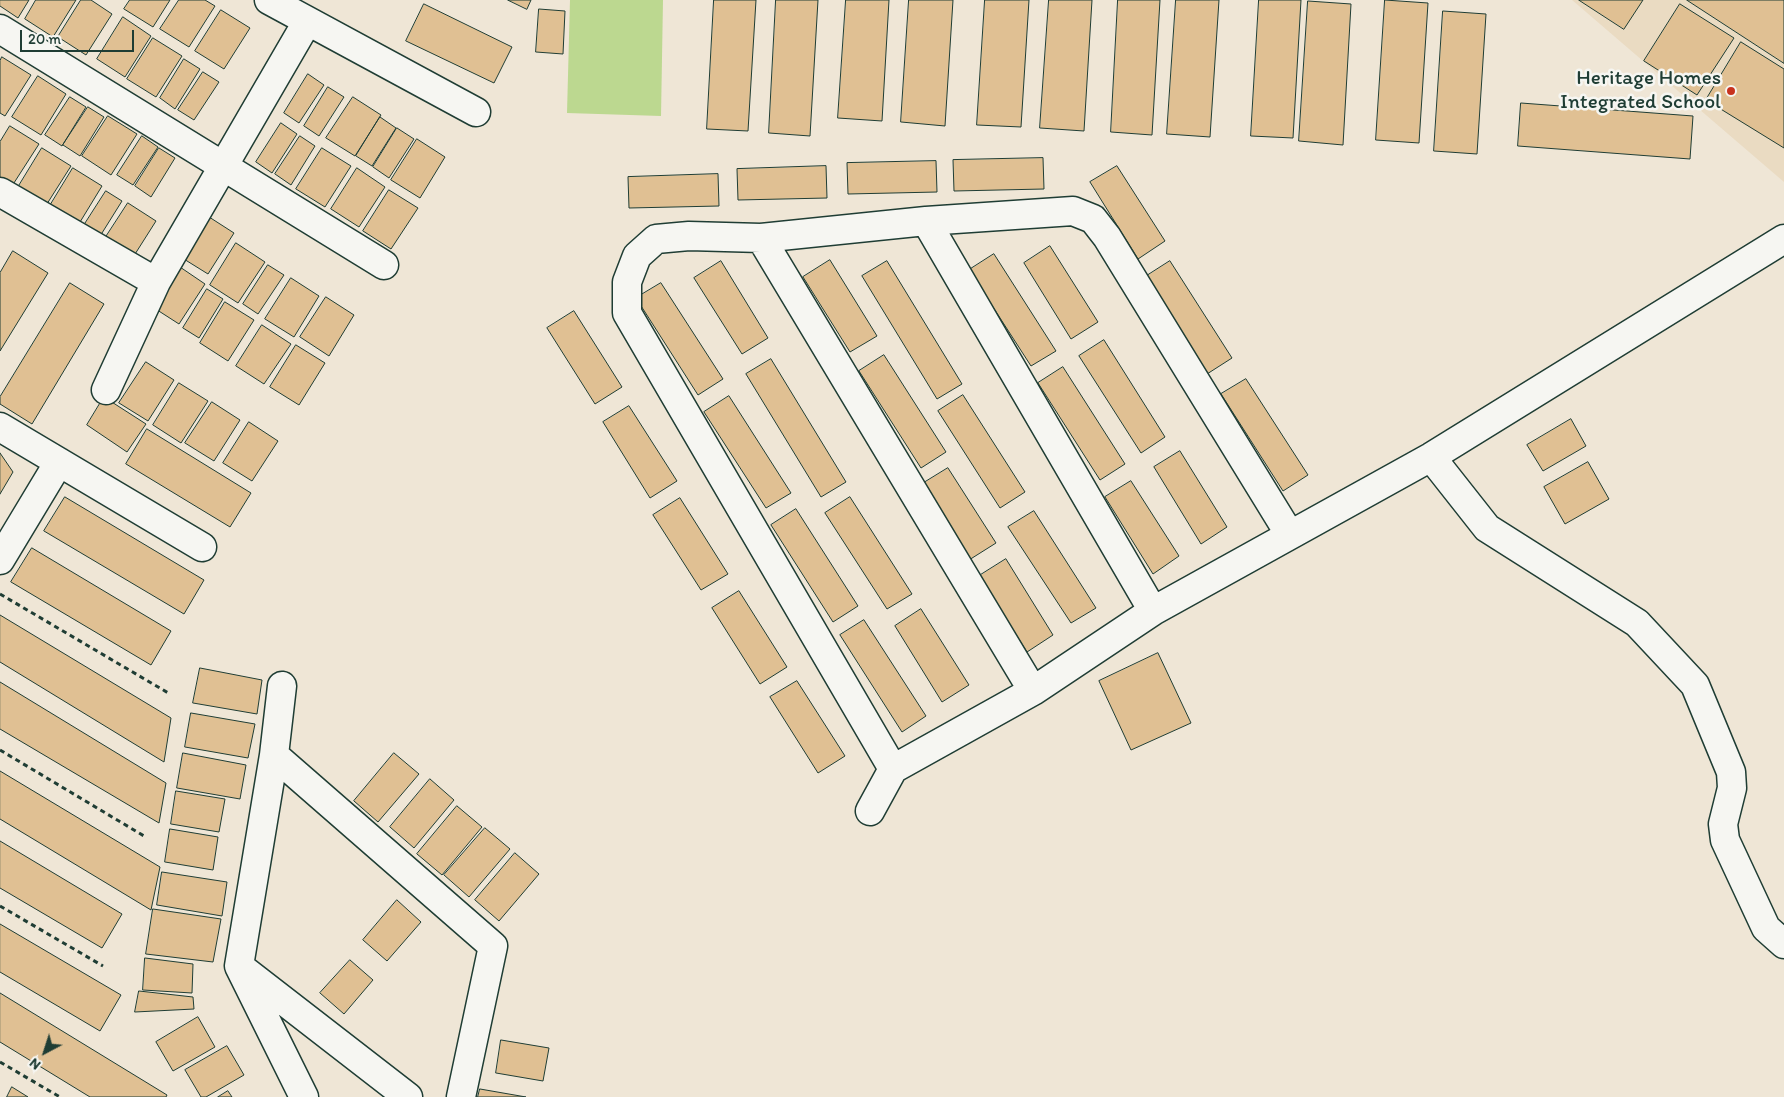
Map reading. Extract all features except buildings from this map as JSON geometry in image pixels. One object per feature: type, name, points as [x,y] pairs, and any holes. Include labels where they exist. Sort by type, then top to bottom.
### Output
[{"type":"street","points":[[268,0],[476,112]]},
{"type":"street","points":[[106,390],[156,282],[307,22]]},
{"type":"street","points":[[0,29],[384,265]]},
{"type":"street","points":[[0,192],[156,282]]},
{"type":"street","points":[[893,769],[627,314],[626,282],[637,256],[656,239],[689,236],[761,238],[926,221],[1073,211],[1093,219],[1107,236],[1290,535]]},
{"type":"street","points":[[926,221],[1153,611]]},
{"type":"street","points":[[761,238],[1033,691]]},
{"type":"street","points":[[870,811],[893,769],[1033,691],[1153,611],[1431,456],[1784,239]]},
{"type":"street","points":[[0,427],[202,548]]},
{"type":"street","points":[[1431,456],[1488,528],[1637,623],[1695,685],[1731,772],[1732,788],[1723,824],[1725,840],[1766,928],[1784,944]]},
{"type":"street","points":[[0,560],[58,462]]},
{"type":"street","points":[[282,686],[274,755],[239,966],[304,1097]]},
{"type":"street","points":[[274,755],[493,946],[461,1097]]},
{"type":"street","points":[[239,966],[408,1097]]},
{"type":"path","points":[[0,594],[170,694]]},
{"type":"path","points":[[0,750],[144,836]]},
{"type":"path","points":[[0,906],[103,966]]},
{"type":"path","points":[[0,1062],[60,1097]]},
{"type":"shaded area","name":"Heritage Homes Integrated School","points":[[1572,0],[1784,0],[1784,182]]},
{"type":"green space","points":[[570,0],[663,0],[661,116],[567,113]]},
{"type":"place","name":"Heritage Homes Integrated School","points":[[1731,91]]}]
